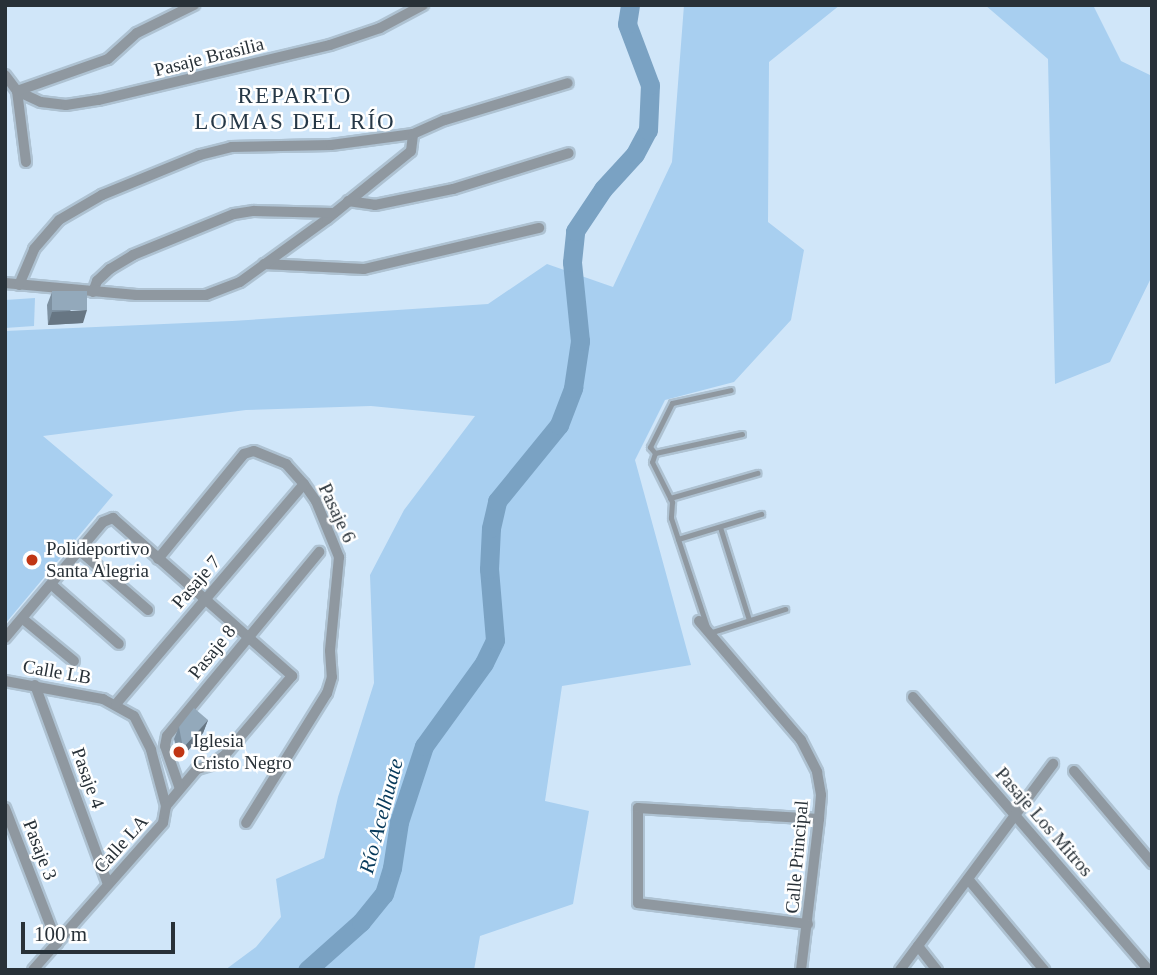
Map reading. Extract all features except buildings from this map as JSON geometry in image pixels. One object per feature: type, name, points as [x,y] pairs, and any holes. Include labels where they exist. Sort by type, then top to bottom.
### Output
[{"type":"street","points":[[17,91],[108,59],[137,33],[194,5]]},
{"type":"street","name":"Pasaje Brasilia","points":[[17,91],[41,102],[66,104],[99,100],[330,45],[380,28],[423,5]]},
{"type":"street","points":[[5,75],[17,91],[26,162]]},
{"type":"street","points":[[19,285],[34,249],[59,220],[102,195],[200,155],[231,147],[331,145],[412,134],[445,120],[568,83]]},
{"type":"street","points":[[5,283],[93,292],[206,295],[240,282],[334,213],[411,151],[412,134]]},
{"type":"street","points":[[348,201],[374,205],[440,191],[569,153]]},
{"type":"street","points":[[93,292],[97,281],[110,269],[133,255],[234,214],[254,211],[334,213]]},
{"type":"street","points":[[264,264],[364,270],[539,228]]},
{"type":"street","name":"Pasaje 6","points":[[158,559],[244,454],[254,451],[263,452],[286,464],[304,484],[316,501],[339,557],[330,651],[332,677],[327,693],[246,823]]},
{"type":"street","name":"Pasaje 7","points":[[116,704],[304,484]]},
{"type":"street","points":[[5,638],[103,522],[113,518],[292,676],[225,755],[211,765],[197,769],[179,786],[166,806]]},
{"type":"street","points":[[80,551],[148,610]]},
{"type":"street","name":"Pasaje 8","points":[[179,786],[165,746],[167,736],[246,637],[320,552]]},
{"type":"street","points":[[52,585],[119,644]]},
{"type":"street","points":[[23,619],[74,661]]},
{"type":"street","name":"Calle Principal","points":[[699,621],[801,740],[817,772],[821,795],[801,970]]},
{"type":"street","name":"Calle LB","points":[[5,681],[103,699]]},
{"type":"street","name":"Pasaje 4","points":[[34,685],[108,884]]},
{"type":"street","name":"Pasaje Los Mitros","points":[[913,697],[1149,970]]},
{"type":"street","name":"Calle LA","points":[[33,970],[163,823],[166,806],[146,734],[134,716],[103,699]]},
{"type":"street","points":[[900,970],[1054,764]]},
{"type":"street","points":[[1074,771],[1152,863]]},
{"type":"street","points":[[808,924],[638,903],[638,808],[819,819]]},
{"type":"street","name":"Pasaje 3","points":[[6,812],[57,943]]},
{"type":"street","points":[[968,879],[1044,970]]},
{"type":"street","points":[[918,946],[937,970]]},
{"type":"lane","points":[[655,453],[650,447],[673,403],[731,390]]},
{"type":"lane","points":[[655,453],[742,434]]},
{"type":"lane","points":[[655,453],[652,462],[670,498],[671,518],[709,633],[785,608]]},
{"type":"lane","points":[[670,498],[757,473]]},
{"type":"lane","points":[[678,539],[761,514]]},
{"type":"lane","points":[[720,527],[748,620]]},
{"type":"shaded area","points":[[684,5],[840,5],[769,62],[768,222],[804,250],[791,320],[734,382],[665,400],[635,460],[691,665],[562,686],[545,801],[589,811],[573,904],[480,936],[474,970],[225,970],[256,947],[281,917],[276,879],[324,858],[338,797],[374,683],[370,575],[404,510],[475,416],[371,406],[246,410],[43,436],[113,495],[5,624],[5,331],[232,321],[488,304],[547,264],[613,287],[672,162]]},
{"type":"shaded area","points":[[985,5],[1093,5],[1121,61],[1152,76],[1152,276],[1110,362],[1055,384],[1048,59]]},
{"type":"shaded area","points":[[35,298],[34,326],[5,328],[5,300]]},
{"type":"waterway","name":"Río Acelhuate","points":[[307,970],[361,922],[384,894],[392,868],[399,822],[424,746],[484,663],[495,640],[489,569],[491,528],[497,501],[559,425],[573,388],[580,341],[572,262],[575,231],[603,189],[635,154],[648,130],[650,85],[627,24],[630,5]]},
{"type":"place","name":"Polideportivo Santa Alegria","points":[[32,560]]},
{"type":"place","name":"Iglesia Cristo Negro","points":[[179,752]]},
{"type":"district","name":"REPARTO LOMAS DEL RÍO","points":[[295,109]]}]
